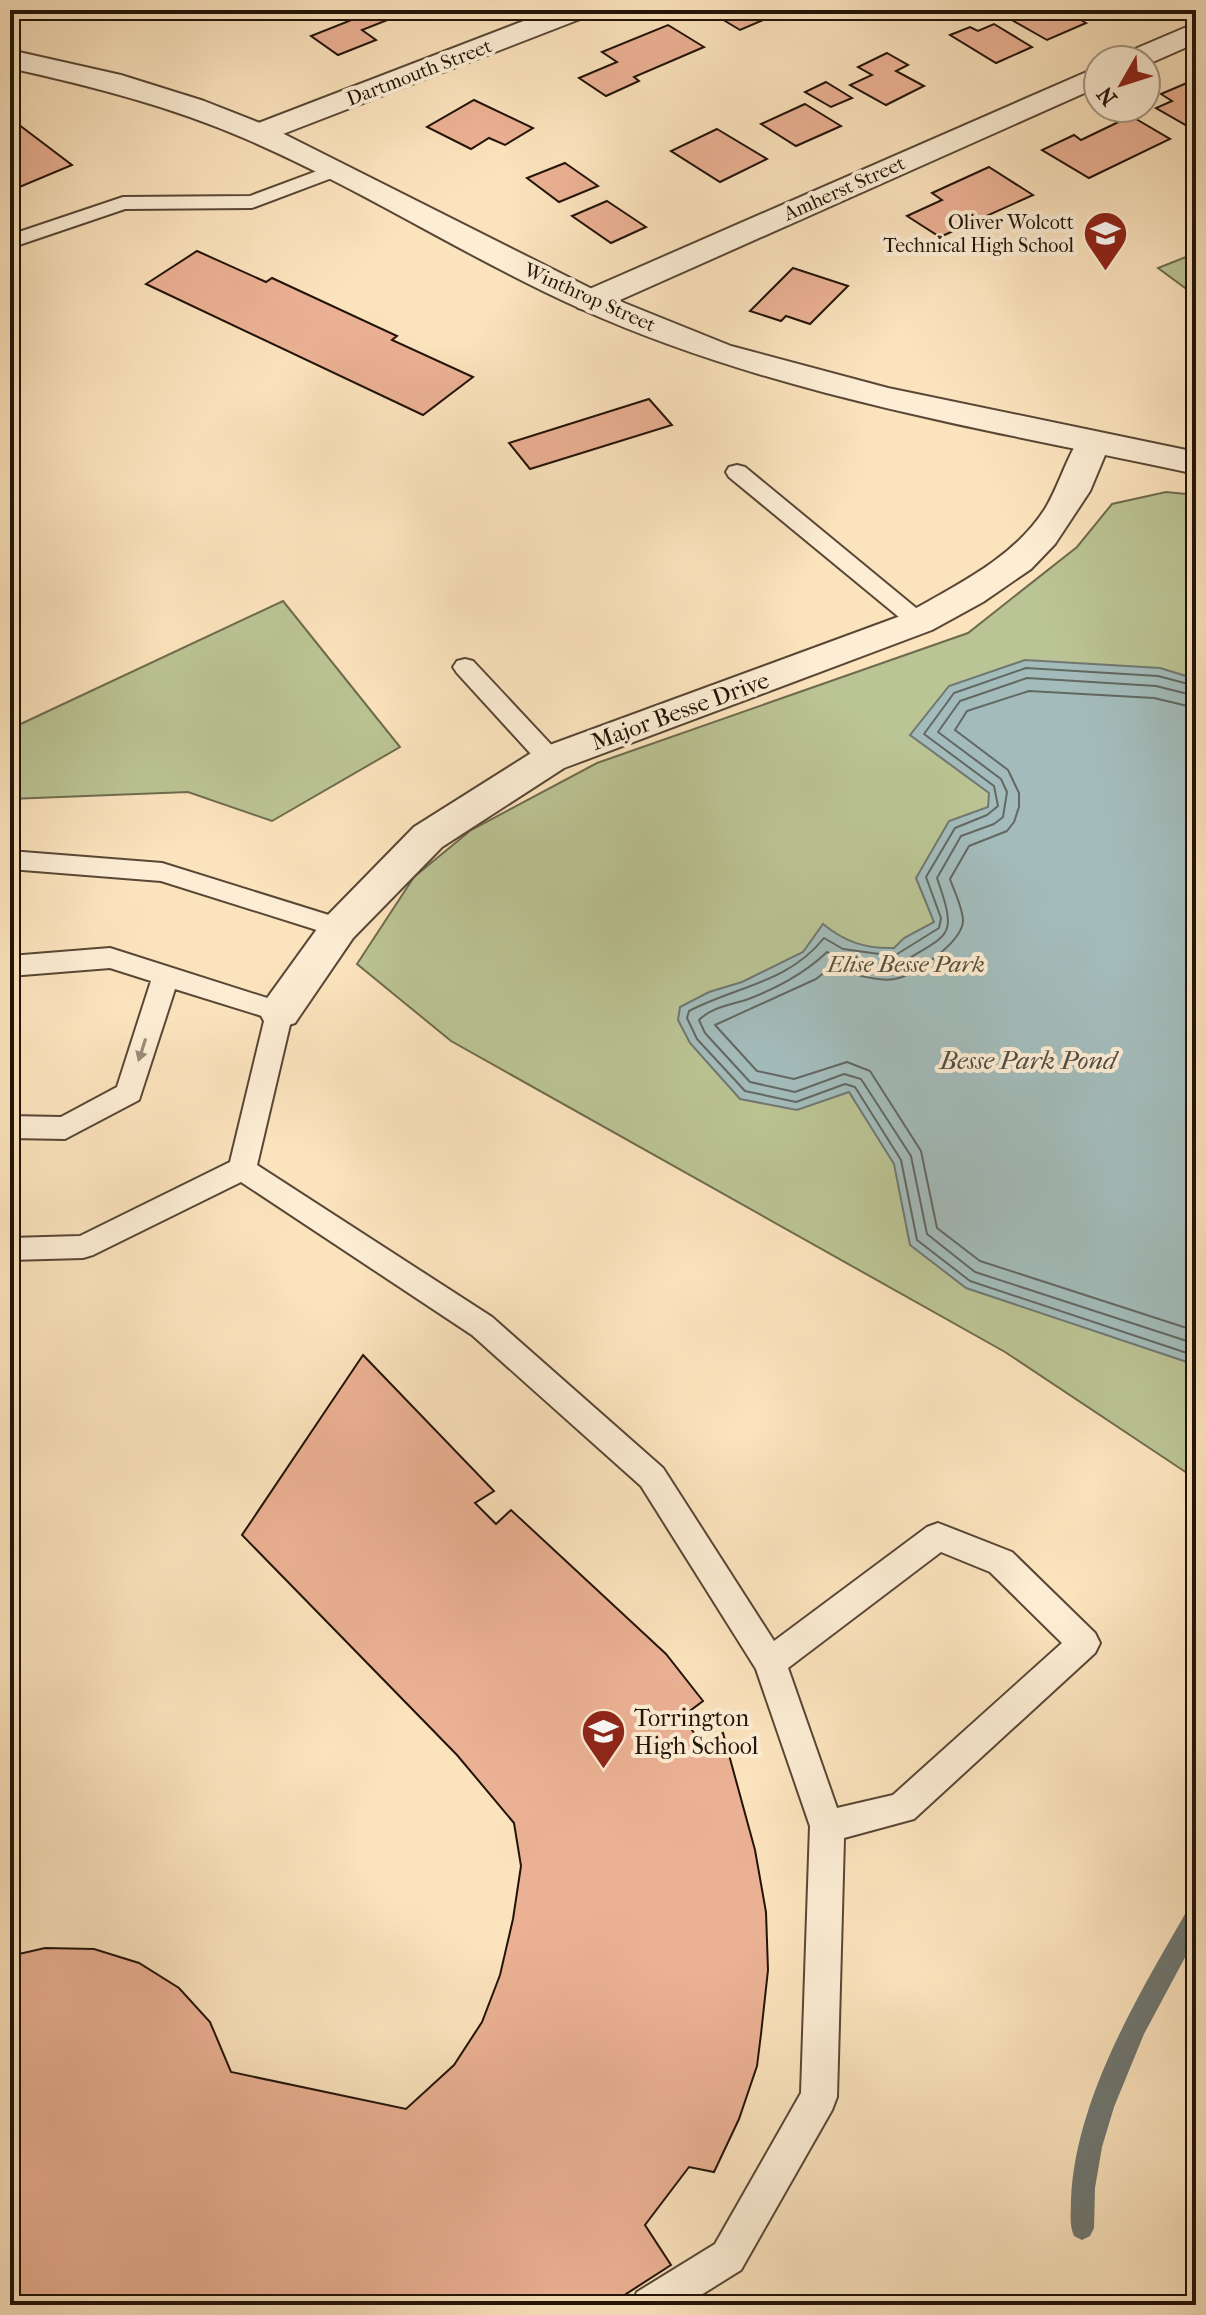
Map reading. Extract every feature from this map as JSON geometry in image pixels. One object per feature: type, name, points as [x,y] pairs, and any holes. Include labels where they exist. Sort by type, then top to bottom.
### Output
[{"type":"street","name":"Dartmouth Street","points":[[259,133],[578,10]]},
{"type":"street","points":[[1162,47],[1196,32]]},
{"type":"street","name":"Winthrop Street","points":[[10,59],[111,81],[193,107],[259,133],[590,301],[719,353],[884,397],[1196,463]]},
{"type":"street","name":"Amherst Street","points":[[590,301],[1082,83]]},
{"type":"street","name":"Major Besse Drive","points":[[280,1012],[339,928],[428,837],[550,759],[919,622],[1020,560],[1054,520],[1082,474],[1093,443]]},
{"type":"lane","points":[[10,242],[123,203],[252,202],[333,171]]},
{"type":"lane","points":[[737,472],[919,622]]},
{"type":"lane","points":[[465,667],[550,759]]},
{"type":"lane","points":[[10,860],[162,872],[339,928]]},
{"type":"lane","points":[[10,966],[110,958],[280,1012],[242,1169]]},
{"type":"lane","points":[[10,1127],[65,1128],[129,1093],[166,976]]},
{"type":"lane","points":[[10,1249],[83,1247],[242,1169]]},
{"type":"lane","points":[[242,1169],[482,1326],[652,1477],[770,1663],[827,1826],[819,2097],[728,2257],[650,2305]]},
{"type":"lane","points":[[770,1663],[938,1537],[1001,1562],[1084,1643],[902,1808],[827,1826]]},
{"type":"green space","points":[[1196,253],[1196,296],[1158,268]]},
{"type":"green space","name":"Elise Besse Park","points":[[1166,492],[1196,495],[1196,1479],[1005,1352],[451,1041],[357,964],[414,877],[471,830],[597,763],[968,633],[1077,547],[1112,504]]},
{"type":"green space","points":[[283,601],[400,747],[272,821],[188,792],[10,799],[10,729]]},
{"type":"water","name":"Besse Park Pond","points":[[1025,660],[1160,668],[1196,679],[1196,1365],[966,1288],[910,1245],[894,1164],[849,1092],[797,1110],[740,1099],[690,1043],[678,1020],[680,1007],[709,992],[742,982],[803,952],[823,924],[856,943],[894,948],[904,938],[934,922],[916,878],[949,821],[988,807],[989,793],[910,735],[949,686]]},
{"type":"building","points":[[332,10],[385,10],[395,17],[362,30],[376,40],[338,55],[311,36],[349,21]]},
{"type":"building","points":[[707,10],[782,10],[784,11],[740,30]]},
{"type":"building","points":[[1031,10],[1064,10],[1086,23],[1047,40],[1010,19]]},
{"type":"building","points":[[994,24],[1032,47],[996,63],[950,35],[970,27],[978,31]]},
{"type":"building","points":[[668,25],[704,47],[634,77],[639,81],[606,96],[579,78],[617,62],[602,52]]},
{"type":"building","points":[[887,53],[908,65],[896,71],[924,86],[886,105],[850,85],[872,75],[858,67]]},
{"type":"building","points":[[1196,79],[1196,131],[1162,111],[1162,105],[1172,101],[1162,94]]},
{"type":"building","points":[[826,82],[852,98],[831,107],[805,92]]},
{"type":"building","points":[[474,100],[533,128],[505,145],[489,138],[471,149],[427,127]]},
{"type":"building","points":[[805,104],[841,126],[796,146],[761,124]]},
{"type":"building","points":[[10,118],[72,165],[10,191]]},
{"type":"building","points":[[1114,124],[1145,124],[1170,139],[1089,178],[1042,150],[1074,135],[1081,140]]},
{"type":"building","points":[[717,129],[767,159],[720,182],[671,151]]},
{"type":"building","points":[[565,163],[598,186],[559,202],[527,178]]},
{"type":"building","points":[[989,167],[1033,195],[940,237],[907,216],[942,200],[932,193]]},
{"type":"building","points":[[607,201],[646,227],[611,243],[572,216]]},
{"type":"building","points":[[197,251],[266,282],[272,278],[397,336],[392,340],[473,377],[423,415],[146,284]]},
{"type":"building","points":[[793,268],[848,286],[810,324],[786,316],[781,321],[750,311]]},
{"type":"building","points":[[649,399],[672,425],[530,469],[509,443]]},
{"type":"building","points":[[363,1355],[494,1491],[475,1503],[496,1524],[511,1510],[666,1654],[703,1701],[683,1716],[701,1744],[723,1733],[755,1850],[766,1912],[768,1970],[757,2066],[739,2119],[714,2172],[689,2167],[645,2225],[671,2265],[609,2305],[10,2305],[10,1956],[45,1948],[94,1949],[139,1963],[179,1988],[210,2022],[231,2072],[406,2109],[454,2065],[482,2022],[500,1975],[521,1866],[514,1823],[457,1755],[242,1535]]},
{"type":"waterway","points":[[1082,2228],[1083,2188],[1102,2107],[1136,2026],[1196,1916]]},
{"type":"place","name":"Oliver Wolcott Technical High School","points":[[1105,273]]},
{"type":"place","name":"Torrington High School","points":[[603,1771]]}]
